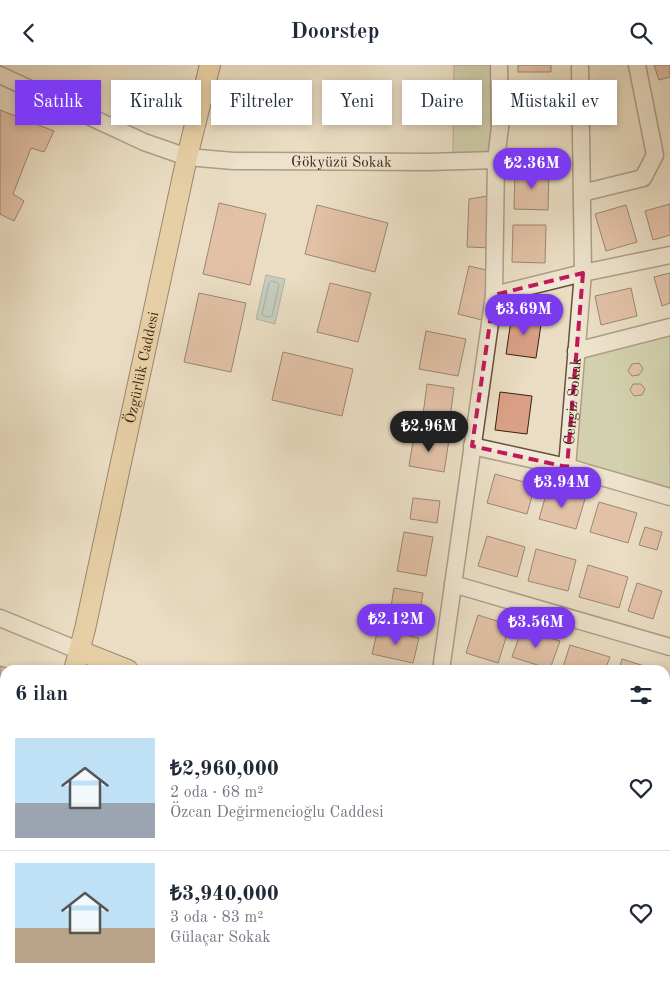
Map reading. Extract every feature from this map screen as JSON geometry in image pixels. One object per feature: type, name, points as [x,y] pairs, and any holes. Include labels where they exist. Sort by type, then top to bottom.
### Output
[{"type":"main road","name":"Özgürlük Caddesi","points":[[76,665],[187,157],[210,65]]},
{"type":"main road","points":[[80,651],[115,665]]},
{"type":"street","points":[[442,665],[494,295],[496,160],[500,127],[499,65]]},
{"type":"street","name":"Cengiz Sokak","points":[[567,467],[583,273],[580,65]]},
{"type":"street","points":[[582,193],[643,178],[654,155],[637,65]]},
{"type":"street","name":"Gökyüzü Sokak","points":[[0,75],[144,142],[187,157],[243,161],[428,162],[496,160]]},
{"type":"street","points":[[494,295],[583,273],[670,255]]},
{"type":"street","points":[[576,351],[670,327]]},
{"type":"street","points":[[472,446],[567,467],[670,497]]},
{"type":"street","points":[[454,584],[670,647]]},
{"type":"street","points":[[0,618],[80,651]]},
{"type":"highlighted area","points":[[583,273],[567,467],[472,446],[494,295]]},
{"type":"green space","points":[[454,65],[491,65],[491,155],[453,153],[453,125],[482,125],[482,80],[454,80]]},
{"type":"green space","points":[[670,335],[670,490],[573,464],[582,356]]},
{"type":"water","points":[[266,275],[285,279],[275,324],[256,319]]},
{"type":"building","points":[[518,65],[551,65],[551,72],[518,72]]},
{"type":"building","points":[[654,65],[670,65],[670,77],[659,80]]},
{"type":"building","points":[[0,110],[15,116],[15,125],[39,125],[54,131],[44,152],[31,148],[13,194],[24,201],[14,221],[0,214]]},
{"type":"building","points":[[515,171],[549,171],[548,210],[514,209]]},
{"type":"building","points":[[494,195],[493,248],[467,247],[469,199]]},
{"type":"building","points":[[219,203],[266,214],[250,285],[203,274]]},
{"type":"building","points":[[670,204],[670,235],[653,240],[645,211]]},
{"type":"building","points":[[317,205],[388,223],[375,272],[305,254]]},
{"type":"building","points":[[626,205],[637,242],[606,251],[595,214]]},
{"type":"building","points":[[513,225],[546,225],[545,263],[512,262]]},
{"type":"building","points":[[469,266],[491,271],[482,320],[458,314]]},
{"type":"building","points":[[670,273],[670,303],[662,306],[654,277]]},
{"type":"building","points":[[330,283],[371,293],[358,342],[317,332]]},
{"type":"building","points":[[631,288],[637,316],[601,325],[595,296]]},
{"type":"building","points":[[199,293],[246,303],[231,372],[184,362]]},
{"type":"building","points":[[512,314],[542,318],[536,358],[506,354]]},
{"type":"building","points":[[426,331],[466,339],[458,376],[419,369]]},
{"type":"building","points":[[283,352],[353,369],[342,416],[272,400]]},
{"type":"building","points":[[639,363],[643,369],[639,375],[632,376],[628,371],[632,364]]},
{"type":"building","points":[[427,384],[454,388],[449,426],[422,422]]},
{"type":"building","points":[[633,384],[641,384],[645,389],[642,395],[634,396],[630,390]]},
{"type":"building","points":[[500,392],[532,396],[527,434],[495,430]]},
{"type":"building","points":[[414,435],[449,440],[444,472],[409,466]]},
{"type":"building","points":[[495,474],[535,485],[527,514],[487,503]]},
{"type":"building","points":[[548,488],[585,499],[576,529],[539,519]]},
{"type":"building","points":[[413,498],[440,501],[437,523],[410,519]]},
{"type":"building","points":[[599,502],[637,513],[628,543],[590,532]]},
{"type":"building","points":[[645,527],[662,532],[657,550],[639,545]]},
{"type":"building","points":[[404,532],[433,537],[426,576],[397,571]]},
{"type":"building","points":[[487,536],[525,547],[517,577],[478,566]]},
{"type":"building","points":[[536,549],[576,560],[568,591],[528,581]]},
{"type":"building","points":[[588,565],[628,577],[619,608],[579,597]]},
{"type":"building","points":[[637,583],[662,591],[653,619],[628,611]]},
{"type":"building","points":[[394,588],[423,593],[419,617],[390,613]]},
{"type":"building","points":[[478,615],[510,625],[498,663],[466,653]]},
{"type":"building","points":[[378,629],[419,638],[413,663],[372,654]]},
{"type":"building","points":[[522,629],[560,641],[551,665],[537,665],[512,657]]},
{"type":"building","points":[[570,645],[610,657],[607,665],[564,665]]},
{"type":"building","points":[[622,659],[641,665],[620,665]]}]
